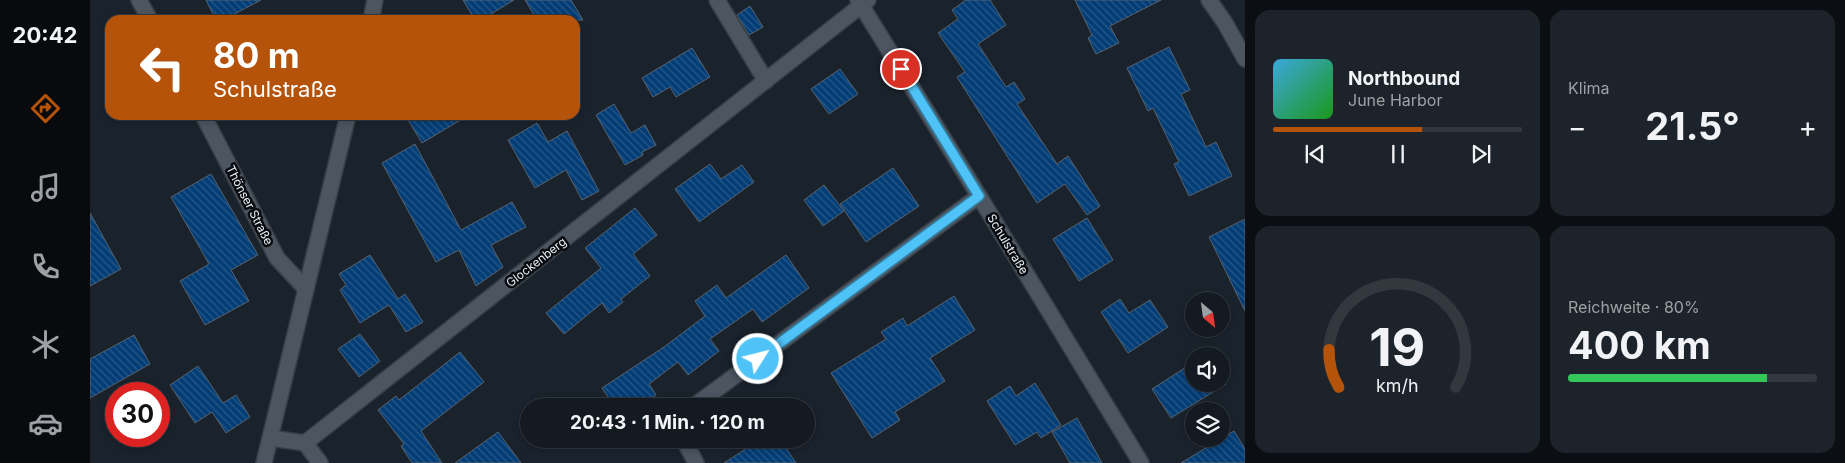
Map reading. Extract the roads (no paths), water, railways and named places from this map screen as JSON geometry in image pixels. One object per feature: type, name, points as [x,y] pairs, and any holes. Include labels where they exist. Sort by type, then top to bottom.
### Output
[{"type":"street","points":[[140,0],[148,15]]},
{"type":"street","points":[[372,15],[376,0]]},
{"type":"street","points":[[717,0],[766,81]]},
{"type":"street","points":[[1210,0],[1245,60]]},
{"type":"street","name":"Glockenberg","points":[[305,443],[766,81],[863,2]]},
{"type":"street","name":"Schulstraße","points":[[863,2],[1141,463]]},
{"type":"street","name":"Thönser Straße","points":[[206,120],[277,258],[306,289]]},
{"type":"street","points":[[264,463],[347,120]]},
{"type":"street","points":[[705,398],[979,196]]},
{"type":"street","points":[[270,438],[305,443],[320,463]]},
{"type":"street","points":[[688,448],[696,463]]}]
